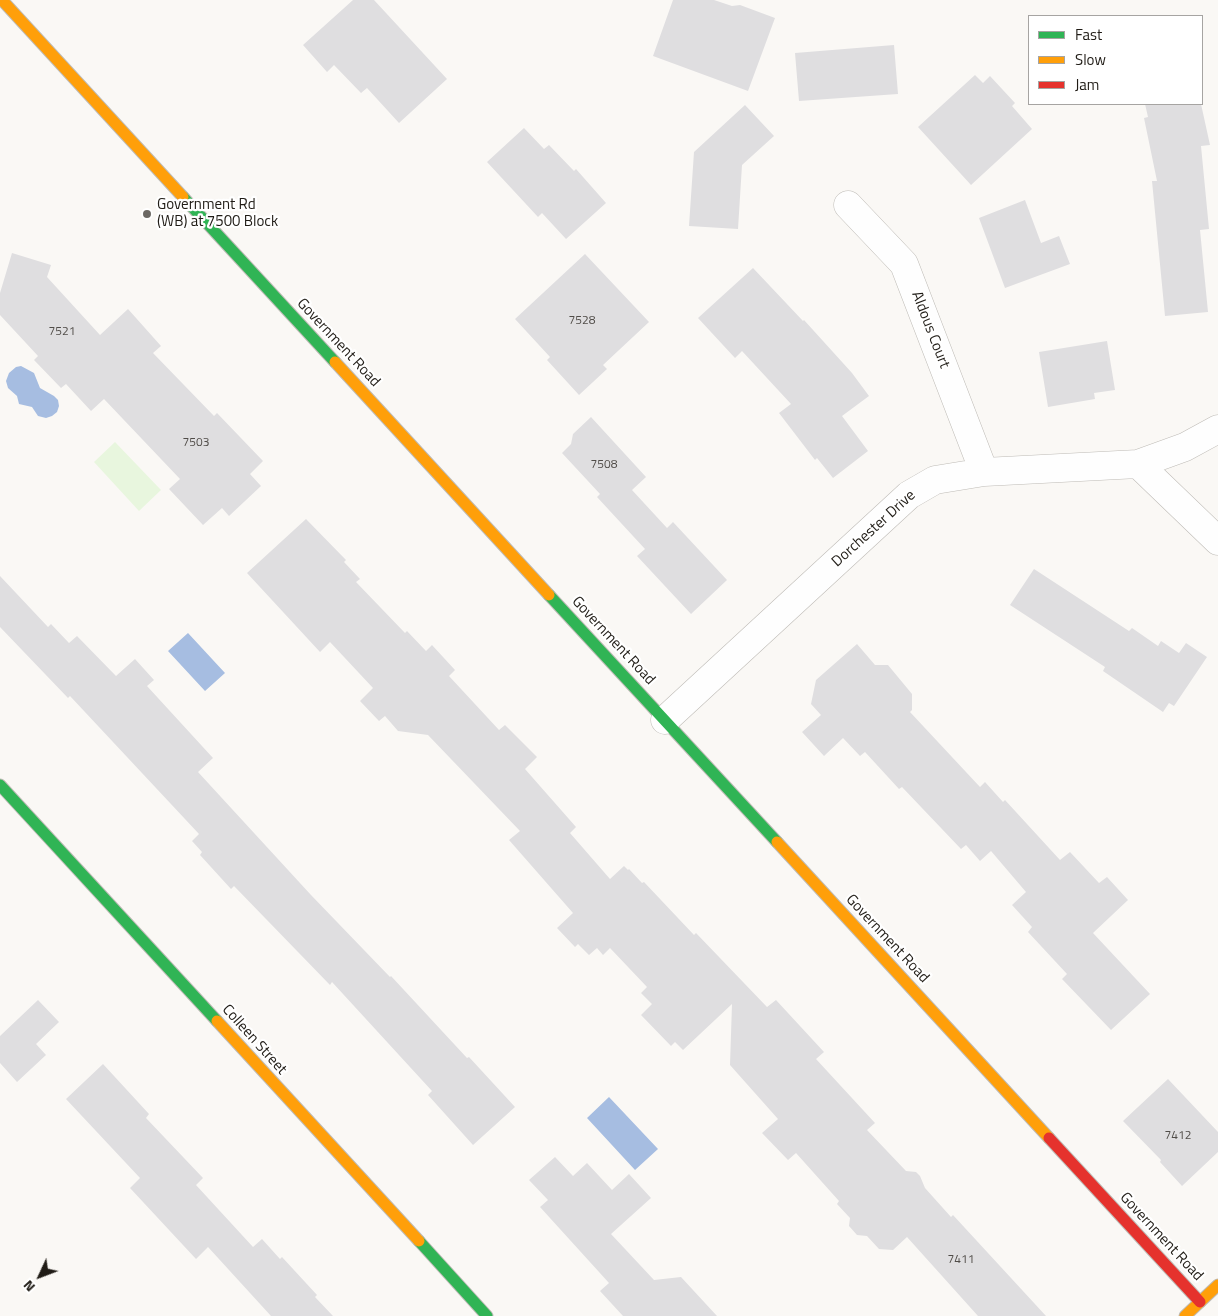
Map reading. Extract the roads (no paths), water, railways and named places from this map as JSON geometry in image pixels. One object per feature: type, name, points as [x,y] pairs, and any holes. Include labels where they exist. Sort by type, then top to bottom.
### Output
[{"type":"street","name":"Government Road","points":[[2,0],[1200,1302]]},
{"type":"street","name":"Aldous Court","points":[[848,205],[904,264],[984,472]]},
{"type":"street","name":"Dorchester Drive","points":[[665,720],[909,494],[935,480],[984,472],[1138,464],[1185,447],[1218,429]]},
{"type":"street","points":[[1138,464],[1218,540]]},
{"type":"street","name":"Colleen Street","points":[[0,785],[486,1316]]},
{"type":"street","points":[[1185,1316],[1218,1285]]},
{"type":"water","points":[[21,366],[34,373],[40,388],[58,400],[57,412],[52,416],[46,418],[38,416],[32,407],[19,404],[17,396],[8,388],[6,381],[9,373],[16,367]]},
{"type":"water","points":[[188,633],[225,673],[205,691],[168,651]]},
{"type":"water","points":[[609,1097],[658,1149],[635,1170],[587,1118]]},
{"type":"place","name":"Government Rd (WB) at 7500 Block","points":[[147,214]]}]
